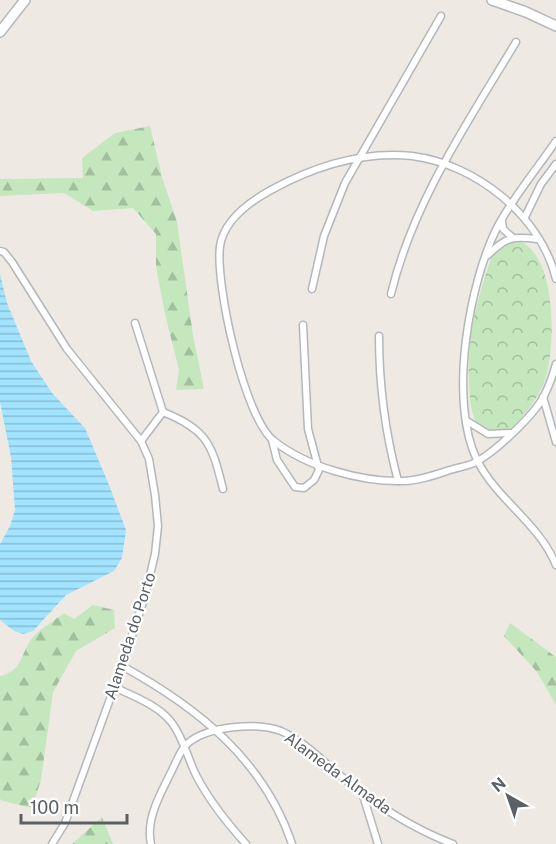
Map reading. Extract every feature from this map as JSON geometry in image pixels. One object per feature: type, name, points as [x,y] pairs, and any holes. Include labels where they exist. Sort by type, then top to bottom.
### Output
[{"type":"street","points":[[0,32],[25,0]]},
{"type":"street","points":[[492,0],[556,26]]},
{"type":"street","points":[[312,290],[324,236],[345,183],[441,16]]},
{"type":"street","points":[[391,294],[397,269],[411,231],[443,164],[516,42]]},
{"type":"street","points":[[556,141],[511,204],[486,258],[468,317],[464,389],[467,421],[473,451],[478,461],[507,503],[541,538],[556,565]]},
{"type":"street","points":[[303,325],[308,429],[319,470],[314,480],[304,488],[297,488],[277,460],[272,440],[259,419],[244,384],[226,318],[219,275],[220,242],[225,229],[255,199],[314,170],[359,158],[412,156],[465,172],[511,204],[525,217],[556,275]]},
{"type":"street","points":[[525,217],[541,184],[556,164]]},
{"type":"street","points":[[502,220],[503,229],[512,237]]},
{"type":"street","points":[[486,258],[504,240],[512,237],[537,239]]},
{"type":"street","name":"Alameda do Porto","points":[[0,251],[4,252],[12,262],[68,349],[141,441],[149,459],[158,526],[155,554],[145,596],[122,666],[65,823],[52,844]]},
{"type":"street","points":[[135,323],[163,412],[188,424],[204,437],[212,450],[223,489]]},
{"type":"street","points":[[379,336],[379,380],[389,449],[398,481]]},
{"type":"street","points":[[272,440],[318,465],[351,475],[398,481],[434,476],[478,461],[513,433],[543,397],[556,364]]},
{"type":"street","points":[[543,397],[556,442]]},
{"type":"street","points":[[141,441],[163,412]]},
{"type":"street","points":[[467,421],[489,434],[513,433]]},
{"type":"street","points":[[122,666],[160,687],[217,730],[259,777],[277,807],[292,844]]},
{"type":"street","points":[[114,687],[153,705],[172,723],[198,778],[227,823],[246,844]]},
{"type":"street","name":"Alameda Almada","points":[[184,747],[201,735],[226,728],[272,728],[296,739],[361,792],[393,814],[425,833],[453,844]]},
{"type":"street","points":[[152,844],[150,826],[154,811],[184,747]]},
{"type":"street","points":[[361,792],[378,844]]},
{"type":"green space","points":[[150,126],[162,177],[177,222],[193,335],[204,389],[176,390],[179,370],[156,267],[156,234],[133,208],[93,211],[64,193],[0,196],[0,179],[83,178],[82,158],[115,133]]},
{"type":"green space","points":[[519,241],[531,249],[540,263],[546,281],[552,322],[549,361],[543,385],[524,414],[506,432],[492,432],[480,427],[475,420],[472,408],[469,380],[472,328],[492,256],[504,246]]},
{"type":"green space","points":[[93,605],[114,610],[115,628],[76,651],[53,692],[41,780],[32,808],[3,801],[0,799],[0,676],[8,674],[17,666],[33,637],[44,628],[64,613],[74,619]]},
{"type":"green space","points":[[510,623],[556,657],[556,705],[537,672],[504,636]]},
{"type":"green space","points":[[102,817],[113,844],[72,844]]},
{"type":"water","points":[[0,274],[7,303],[31,361],[52,393],[85,428],[126,530],[122,558],[114,571],[66,595],[33,631],[23,634],[14,631],[0,620],[0,544],[10,526],[15,510],[11,457],[0,402]]}]
